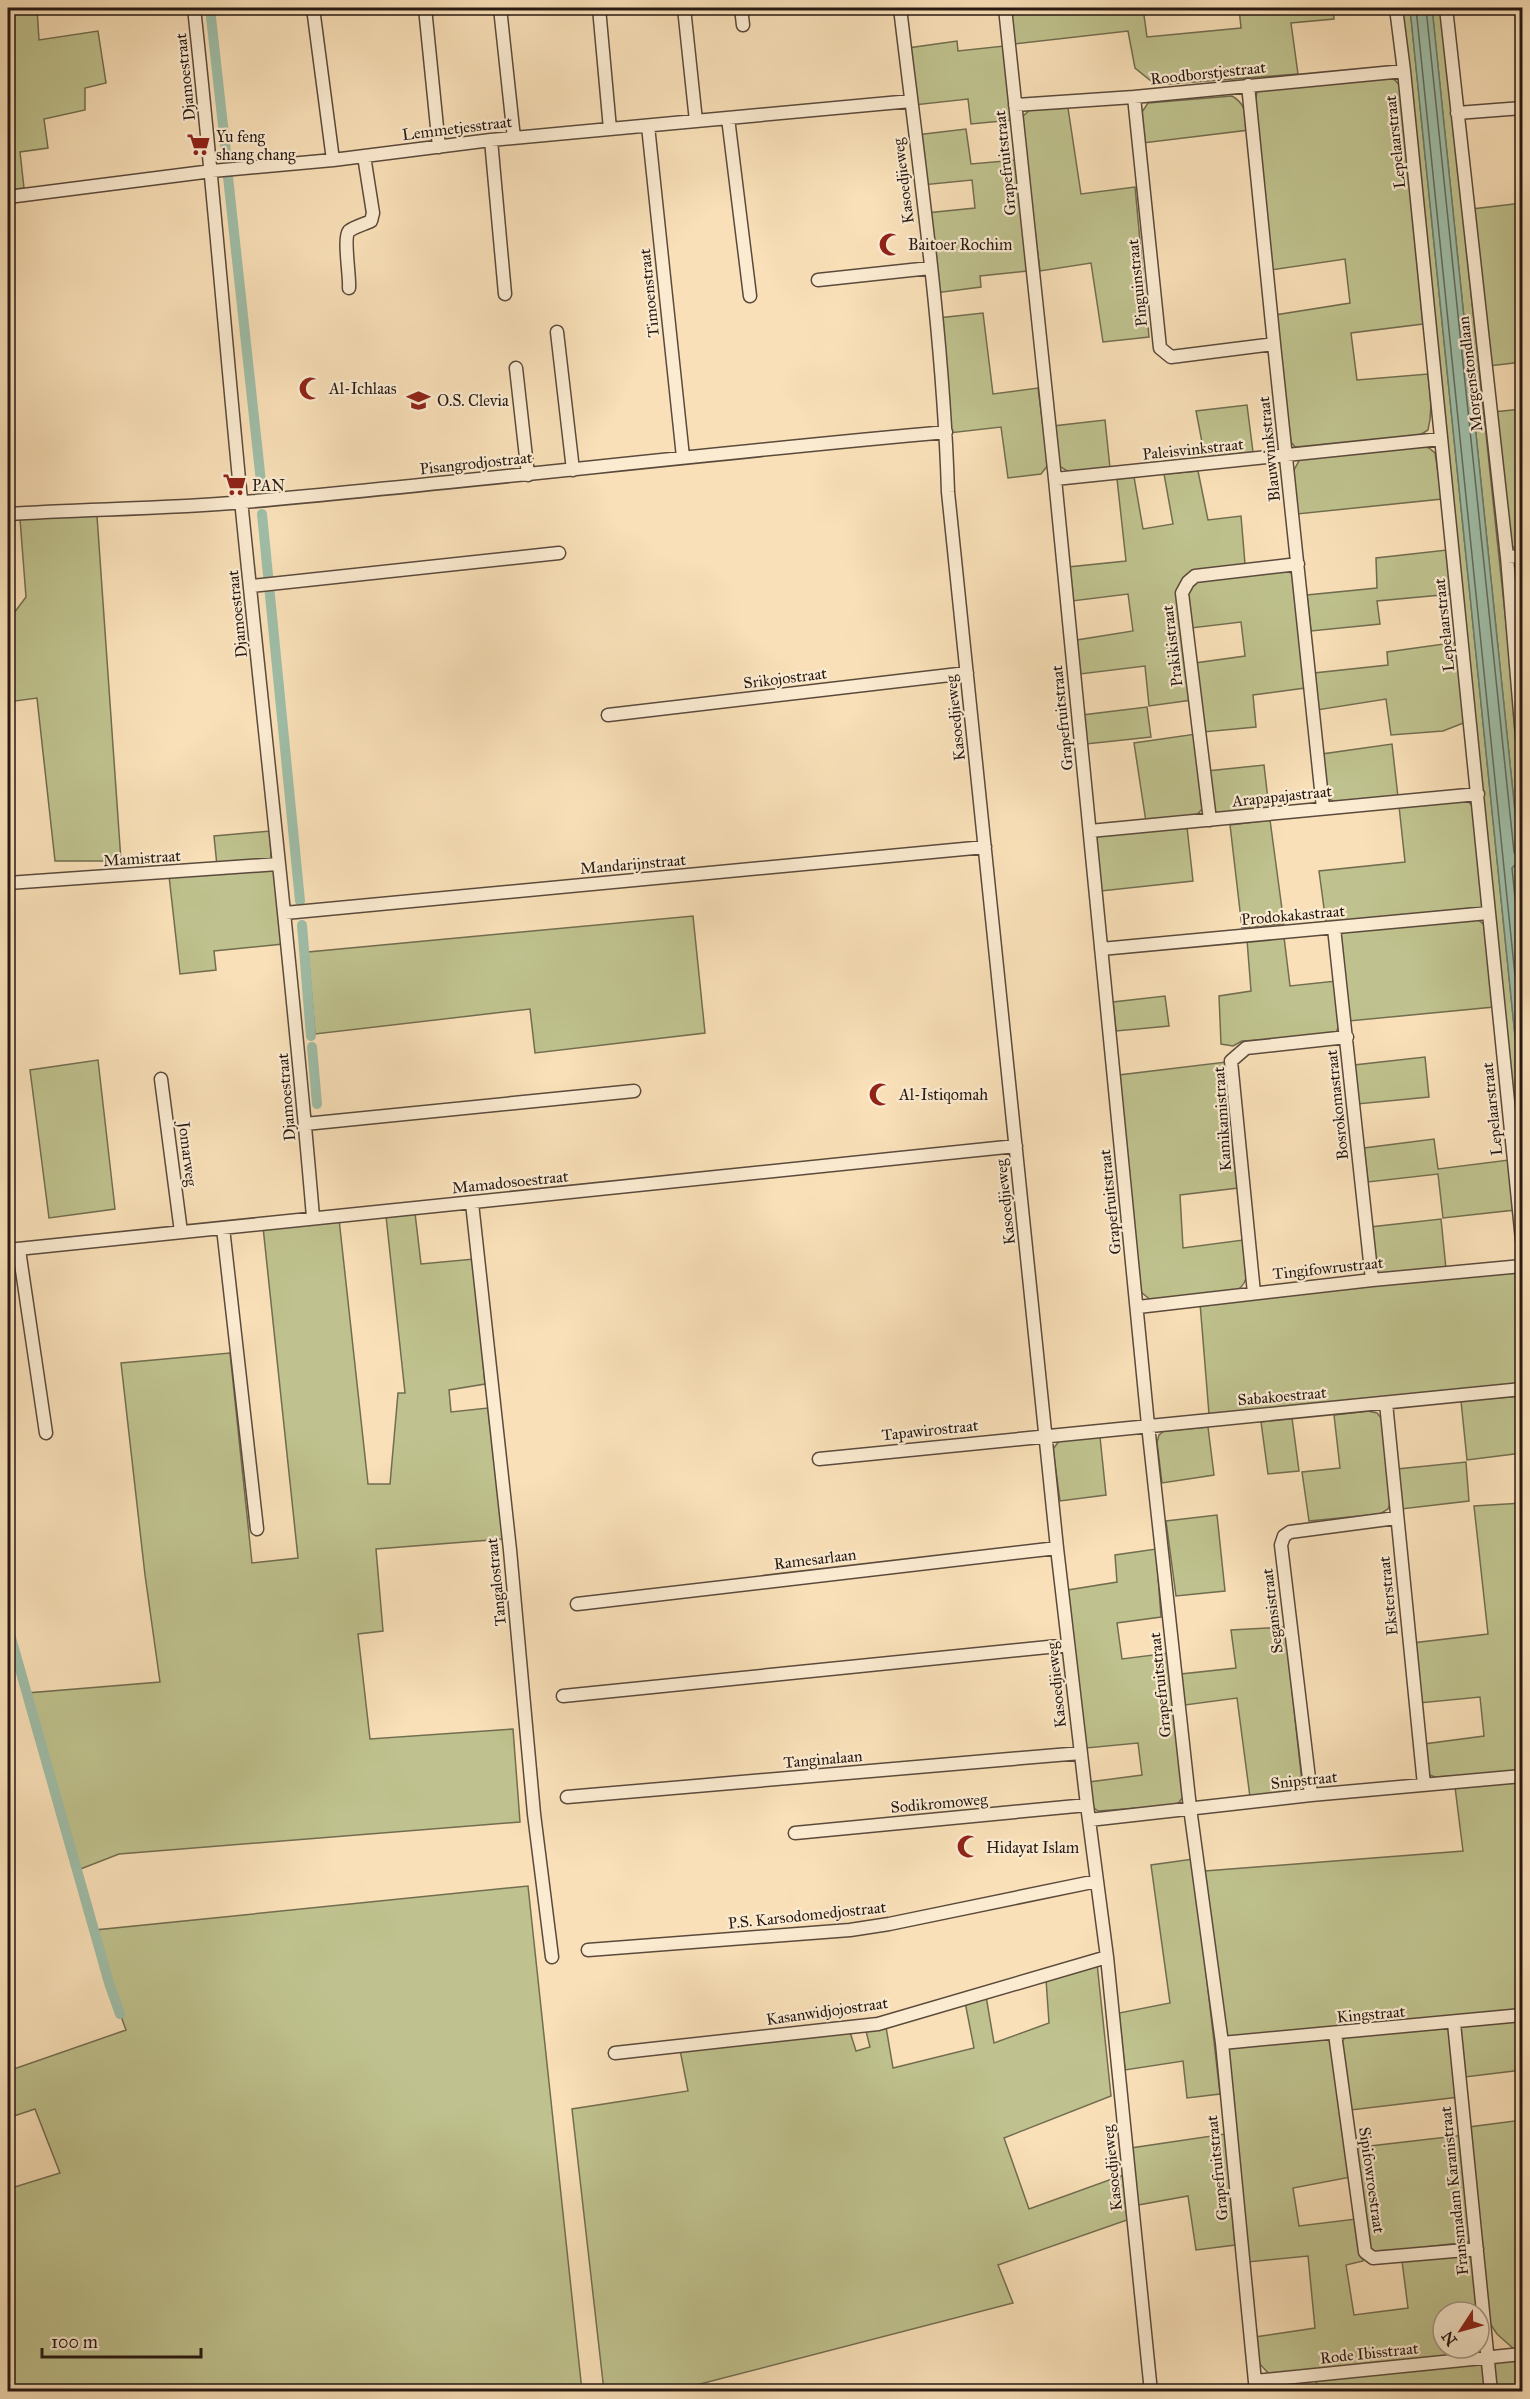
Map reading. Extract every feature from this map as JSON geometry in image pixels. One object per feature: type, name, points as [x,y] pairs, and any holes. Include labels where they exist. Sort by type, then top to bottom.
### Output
[{"type":"street","name":"Djamoestraat","points":[[194,8],[212,171],[242,502],[256,585],[278,864],[285,913],[313,1217]]},
{"type":"street","points":[[313,8],[333,160]]},
{"type":"street","points":[[425,8],[439,147]]},
{"type":"street","points":[[500,8],[514,138]]},
{"type":"street","points":[[599,8],[610,129]]},
{"type":"street","points":[[684,8],[696,121]]},
{"type":"street","points":[[741,8],[742,25]]},
{"type":"street","name":"Kasoedjieweg","points":[[900,8],[930,268],[946,432],[948,492],[1045,1435],[1087,1805],[1107,1957],[1151,2391]]},
{"type":"street","name":"Grapefruitstraat","points":[[1005,8],[1055,479],[1148,1425],[1190,1808],[1222,2043],[1256,2386]]},
{"type":"street","name":"Lepelaarstraat","points":[[1396,8],[1522,1240]]},
{"type":"street","name":"Morgenstondlaan","points":[[1446,8],[1508,557],[1519,675],[1522,737]]},
{"type":"street","name":"Roodborstjestraat","points":[[1015,105],[1134,97],[1404,71]]},
{"type":"street","name":"Blauwvinkstraat","points":[[1248,85],[1323,808]]},
{"type":"street","name":"Pinguinstraat","points":[[1134,97],[1160,348],[1171,357],[1274,344]]},
{"type":"street","name":"Lemmetjesstraat","points":[[8,197],[212,171],[333,160],[491,140],[911,101]]},
{"type":"street","points":[[1457,113],[1522,108]]},
{"type":"street","points":[[728,118],[750,296]]},
{"type":"street","name":"Timoenstraat","points":[[648,126],[683,458]]},
{"type":"street","points":[[491,140],[505,294]]},
{"type":"street","points":[[349,288],[346,238],[350,230],[371,221],[373,213],[364,156]]},
{"type":"street","points":[[818,280],[930,268]]},
{"type":"street","points":[[557,332],[573,470]]},
{"type":"street","points":[[516,368],[528,475]]},
{"type":"street","name":"Pisangrodjostraat","points":[[8,514],[242,502],[946,432]]},
{"type":"street","name":"Paleisvinkstraat","points":[[1055,479],[1440,439]]},
{"type":"street","points":[[256,585],[559,553]]},
{"type":"street","points":[[1508,557],[1522,556]]},
{"type":"street","name":"Prakikistraat","points":[[1210,820],[1182,593],[1188,582],[1195,576],[1298,564]]},
{"type":"street","name":"Srikojostraat","points":[[608,715],[967,674]]},
{"type":"street","name":"Arapapajastraat","points":[[1090,831],[1478,794]]},
{"type":"street","name":"Mandarijnstraat","points":[[285,913],[985,848]]},
{"type":"street","name":"Mamistraat","points":[[8,883],[278,864]]},
{"type":"street","name":"Prodokakastraat","points":[[1101,950],[1488,914]]},
{"type":"street","name":"Bosrokomastraat","points":[[1334,928],[1371,1280]]},
{"type":"street","name":"Kamikamistraat","points":[[1254,1293],[1232,1061],[1246,1048],[1347,1037]]},
{"type":"street","name":"Jomarweg","points":[[161,1079],[181,1232]]},
{"type":"street","points":[[305,1124],[634,1091]]},
{"type":"street","name":"Mamadosoestraat","points":[[13,1250],[313,1217],[472,1203],[1016,1146]]},
{"type":"street","name":"Tangalostraat","points":[[472,1203],[510,1550],[534,1814],[552,1957]]},
{"type":"street","points":[[223,1228],[257,1529]]},
{"type":"street","points":[[13,1250],[46,1433]]},
{"type":"street","name":"Tingifowrustraat","points":[[1138,1307],[1371,1280],[1522,1266]]},
{"type":"street","name":"Sabakoestraat","points":[[1045,1435],[1522,1389]]},
{"type":"street","name":"Eksterstraat","points":[[1386,1403],[1424,1785]]},
{"type":"street","name":"Tapawirostraat","points":[[819,1459],[1045,1435]]},
{"type":"street","name":"Segansistraat","points":[[1311,1795],[1281,1545],[1284,1536],[1290,1532],[1396,1518]]},
{"type":"street","name":"Ramesarlaan","points":[[577,1604],[1057,1548]]},
{"type":"street","points":[[563,1696],[1068,1645]]},
{"type":"street","name":"Tanginalaan","points":[[567,1797],[1081,1753]]},
{"type":"street","name":"Snipstraat","points":[[1089,1820],[1311,1795],[1522,1776]]},
{"type":"street","name":"Sodikromoweg","points":[[795,1833],[1087,1805]]},
{"type":"street","name":"P.S. Karsodomedjostraat","points":[[588,1950],[850,1930],[1097,1881]]},
{"type":"street","name":"Kasanwidjojostraat","points":[[615,2053],[878,2024],[1107,1957]]},
{"type":"street","name":"Kingstraat","points":[[1222,2043],[1522,2015]]},
{"type":"street","name":"Fransmadam Karanistraat","points":[[1454,2023],[1482,2300]]},
{"type":"street","name":"Sipifowroestraat","points":[[1335,2034],[1365,2253],[1373,2258],[1477,2249]]},
{"type":"street","name":"Rode Ibisstraat","points":[[1491,2358],[1522,2354]]},
{"type":"street","name":"Rode Ibisstraat","points":[[1256,2386],[1471,2360]]},
{"type":"street","name":"Fransmadam Karanistraat","points":[[1488,2360],[1491,2391]]},
{"type":"shaded area","points":[[8,8],[37,8],[39,40],[98,31],[106,83],[85,88],[85,110],[44,119],[48,148],[20,152],[24,188],[8,190]]},
{"type":"shaded area","points":[[1008,8],[1143,8],[1147,37],[1241,28],[1239,8],[1333,8],[1334,19],[1291,23],[1298,74],[1156,85],[1135,68],[1128,31],[1013,44]]},
{"type":"shaded area","points":[[1401,8],[1410,8],[1522,1104],[1522,1200]]},
{"type":"shaded area","points":[[1432,8],[1441,8],[1522,775],[1522,880]]},
{"type":"shaded area","points":[[957,41],[958,51],[1004,46],[1012,120],[971,124],[968,99],[914,105],[908,48]]},
{"type":"shaded area","points":[[1387,77],[1395,80],[1400,86],[1423,324],[1351,333],[1357,380],[1428,374],[1430,423],[1428,430],[1420,435],[1302,449],[1295,447],[1291,442],[1275,315],[1350,303],[1345,259],[1271,270],[1255,102],[1257,92],[1262,89]]},
{"type":"shaded area","points":[[1232,96],[1243,106],[1249,130],[1143,143],[1140,115],[1148,103]]},
{"type":"shaded area","points":[[1068,108],[1081,194],[1135,187],[1149,337],[1103,342],[1091,263],[1040,271],[1022,125],[1023,116],[1030,110]]},
{"type":"shaded area","points":[[966,129],[971,164],[1016,160],[1027,271],[980,276],[981,287],[935,293],[926,213],[975,208],[972,180],[922,185],[916,135]]},
{"type":"shaded area","points":[[1522,203],[1522,362],[1489,366],[1472,209]]},
{"type":"shaded area","points":[[983,313],[993,394],[1038,388],[1048,465],[1041,474],[1008,478],[1001,427],[949,433],[938,318]]},
{"type":"shaded area","points":[[1247,405],[1253,452],[1205,458],[1196,411]]},
{"type":"shaded area","points":[[1522,409],[1522,548],[1511,547],[1493,412]]},
{"type":"shaded area","points":[[1105,420],[1110,468],[1069,472],[1059,466],[1053,426]]},
{"type":"shaded area","points":[[1421,446],[1435,453],[1442,499],[1297,514],[1293,472],[1300,459]]},
{"type":"shaded area","points":[[1198,471],[1208,520],[1241,516],[1245,564],[1212,568],[1188,575],[1179,591],[1192,700],[1149,706],[1145,666],[1080,674],[1077,640],[1133,631],[1128,594],[1072,601],[1068,567],[1126,561],[1117,479],[1134,477],[1143,529],[1173,524],[1164,474]]},
{"type":"shaded area","points":[[97,516],[121,861],[55,861],[37,698],[8,702],[8,621],[26,597],[20,519]]},
{"type":"shaded area","points":[[1447,550],[1452,594],[1377,601],[1380,624],[1311,631],[1307,595],[1377,588],[1376,558]]},
{"type":"shaded area","points":[[1280,570],[1292,573],[1295,581],[1305,688],[1253,695],[1256,727],[1203,732],[1195,663],[1245,656],[1241,622],[1191,628],[1187,608],[1189,591],[1197,580]]},
{"type":"shaded area","points":[[1458,642],[1466,722],[1443,731],[1391,735],[1386,699],[1317,710],[1314,673],[1388,665],[1387,652]]},
{"type":"shaded area","points":[[1147,707],[1151,737],[1086,744],[1082,715]]},
{"type":"shaded area","points":[[1196,734],[1202,809],[1195,817],[1146,822],[1134,743]]},
{"type":"shaded area","points":[[1392,744],[1398,797],[1337,803],[1329,799],[1322,754]]},
{"type":"shaded area","points":[[1264,765],[1269,809],[1219,815],[1212,809],[1207,771]]},
{"type":"shaded area","points":[[1461,799],[1470,803],[1474,810],[1482,907],[1326,923],[1319,871],[1405,862],[1399,806]]},
{"type":"shaded area","points":[[1270,820],[1284,924],[1242,928],[1230,825]]},
{"type":"shaded area","points":[[1187,827],[1193,881],[1101,891],[1096,849],[1097,838],[1104,833]]},
{"type":"shaded area","points":[[270,831],[271,858],[217,866],[214,836]]},
{"type":"shaded area","points":[[273,869],[276,872],[283,944],[214,951],[216,970],[180,974],[169,876]]},
{"type":"shaded area","points":[[693,916],[705,1033],[535,1053],[530,1009],[315,1034],[308,952]]},
{"type":"shaded area","points":[[1477,919],[1487,927],[1494,1007],[1349,1021],[1341,945],[1341,935],[1345,931]]},
{"type":"shaded area","points":[[1284,937],[1290,986],[1336,981],[1341,1010],[1337,1031],[1332,1036],[1242,1041],[1233,1046],[1221,1044],[1219,996],[1251,991],[1247,940]]},
{"type":"shaded area","points":[[1165,996],[1169,1026],[1116,1031],[1113,1002]]},
{"type":"shaded area","points":[[1425,1057],[1429,1097],[1357,1104],[1354,1065]]},
{"type":"shaded area","points":[[98,1060],[115,1209],[49,1218],[30,1070]]},
{"type":"shaded area","points":[[1226,1062],[1238,1188],[1180,1195],[1183,1248],[1243,1240],[1247,1274],[1242,1286],[1237,1290],[1152,1301],[1141,1292],[1119,1075]]},
{"type":"shaded area","points":[[1434,1139],[1438,1169],[1509,1160],[1515,1210],[1443,1218],[1438,1174],[1368,1182],[1364,1148]]},
{"type":"shaded area","points":[[415,1213],[421,1264],[474,1259],[485,1384],[449,1390],[451,1412],[488,1408],[503,1539],[376,1549],[383,1631],[358,1634],[370,1739],[513,1729],[520,1822],[119,1854],[78,1870],[27,1693],[160,1682],[145,1575],[121,1363],[230,1353],[252,1563],[298,1558],[263,1227],[339,1219],[368,1484],[390,1484],[398,1393],[405,1393],[386,1216]]},
{"type":"shaded area","points":[[1441,1219],[1446,1269],[1382,1275],[1376,1272],[1370,1227]]},
{"type":"shaded area","points":[[1510,1270],[1519,1272],[1522,1280],[1522,1384],[1209,1414],[1200,1303]]},
{"type":"shaded area","points":[[1522,1396],[1522,1453],[1467,1460],[1461,1401]]},
{"type":"shaded area","points":[[1368,1411],[1377,1413],[1382,1419],[1391,1501],[1388,1509],[1380,1514],[1309,1521],[1302,1472],[1340,1468],[1334,1415]]},
{"type":"shaded area","points":[[1292,1418],[1299,1471],[1268,1474],[1261,1422]]},
{"type":"shaded area","points":[[1208,1427],[1214,1475],[1162,1483],[1157,1442],[1159,1435],[1164,1431]]},
{"type":"shaded area","points":[[1100,1437],[1106,1495],[1060,1501],[1053,1449],[1060,1440]]},
{"type":"shaded area","points":[[1466,1462],[1469,1501],[1401,1509],[1397,1469]]},
{"type":"shaded area","points":[[1522,1503],[1522,1772],[1435,1777],[1427,1774],[1424,1744],[1484,1736],[1480,1697],[1419,1703],[1412,1643],[1488,1634],[1474,1506]]},
{"type":"shaded area","points":[[1217,1515],[1225,1591],[1176,1596],[1166,1521]]},
{"type":"shaded area","points":[[1156,1549],[1161,1617],[1117,1623],[1122,1659],[1169,1653],[1183,1797],[1177,1805],[1098,1811],[1093,1807],[1089,1782],[1142,1775],[1138,1743],[1086,1748],[1068,1590],[1117,1582],[1115,1555]]},
{"type":"shaded area","points":[[1285,1627],[1302,1782],[1299,1790],[1290,1793],[1250,1797],[1237,1698],[1185,1705],[1181,1674],[1236,1668],[1231,1630]]},
{"type":"shaded area","points":[[1522,1781],[1522,2009],[1233,2038],[1226,2035],[1205,1871],[1463,1851],[1455,1787]]},
{"type":"shaded area","points":[[1193,1859],[1220,2094],[1187,2098],[1183,2061],[1125,2070],[1119,2013],[1170,2003],[1151,1865]]},
{"type":"shaded area","points":[[528,1886],[582,2391],[8,2391],[8,2189],[60,2173],[35,2109],[8,2118],[8,2071],[126,2030],[109,1983],[95,1930]]},
{"type":"shaded area","points":[[1097,1963],[1111,2096],[1004,2138],[1029,2209],[1123,2175],[1127,2220],[998,2265],[1013,2303],[673,2391],[604,2391],[572,2109],[688,2091],[680,2050],[850,2032],[856,2051],[870,2047],[866,2031],[886,2027],[893,2068],[974,2048],[965,2002],[986,1996],[994,2043],[1049,2023],[1046,1979]]},
{"type":"shaded area","points":[[1522,2018],[1522,2070],[1465,2077],[1461,2028],[1467,2024]]},
{"type":"shaded area","points":[[1448,2028],[1452,2033],[1459,2097],[1351,2110],[1340,2043],[1348,2035]]},
{"type":"shaded area","points":[[1329,2039],[1333,2043],[1351,2177],[1293,2188],[1299,2226],[1356,2219],[1363,2261],[1346,2265],[1354,2315],[1408,2308],[1402,2261],[1467,2254],[1473,2257],[1478,2300],[1431,2300],[1431,2359],[1270,2375],[1258,2362],[1255,2337],[1315,2328],[1308,2256],[1248,2262],[1228,2052],[1231,2047]]},
{"type":"shaded area","points":[[1522,2120],[1522,2349],[1515,2350],[1497,2334],[1491,2325],[1491,2300],[1485,2300],[1469,2127]]},
{"type":"shaded area","points":[[1225,2134],[1235,2245],[1196,2250],[1188,2196],[1138,2205],[1131,2148]]},
{"type":"shaded area","points":[[1464,2135],[1472,2237],[1468,2242],[1375,2253],[1368,2249],[1353,2148]]},
{"type":"shaded area","points":[[1522,2356],[1522,2391],[1494,2391],[1493,2368],[1496,2364],[1505,2359]]},
{"type":"shaded area","points":[[1479,2362],[1486,2368],[1488,2391],[1317,2391],[1316,2379]]},
{"type":"water","points":[[1410,8],[1432,8],[1522,880],[1522,1104]]},
{"type":"waterway","points":[[210,8],[227,162]]},
{"type":"waterway","points":[[228,177],[262,491]]},
{"type":"waterway","points":[[262,514],[300,901]]},
{"type":"waterway","points":[[302,925],[311,1036]]},
{"type":"waterway","points":[[312,1047],[317,1104]]},
{"type":"waterway","points":[[8,1627],[109,1983],[120,2014]]},
{"type":"place","name":"Yu feng shang chang","points":[[198,145]]},
{"type":"place","name":"Baitoer Rochim","points":[[890,244]]},
{"type":"place","name":"Al-Ichlaas","points":[[311,388]]},
{"type":"place","name":"O.S. Clevia","points":[[419,400]]},
{"type":"place","name":"PAN","points":[[234,485]]},
{"type":"place","name":"Al-Istiqomah","points":[[881,1094]]},
{"type":"place","name":"Hidayat Islam","points":[[968,1847]]}]
